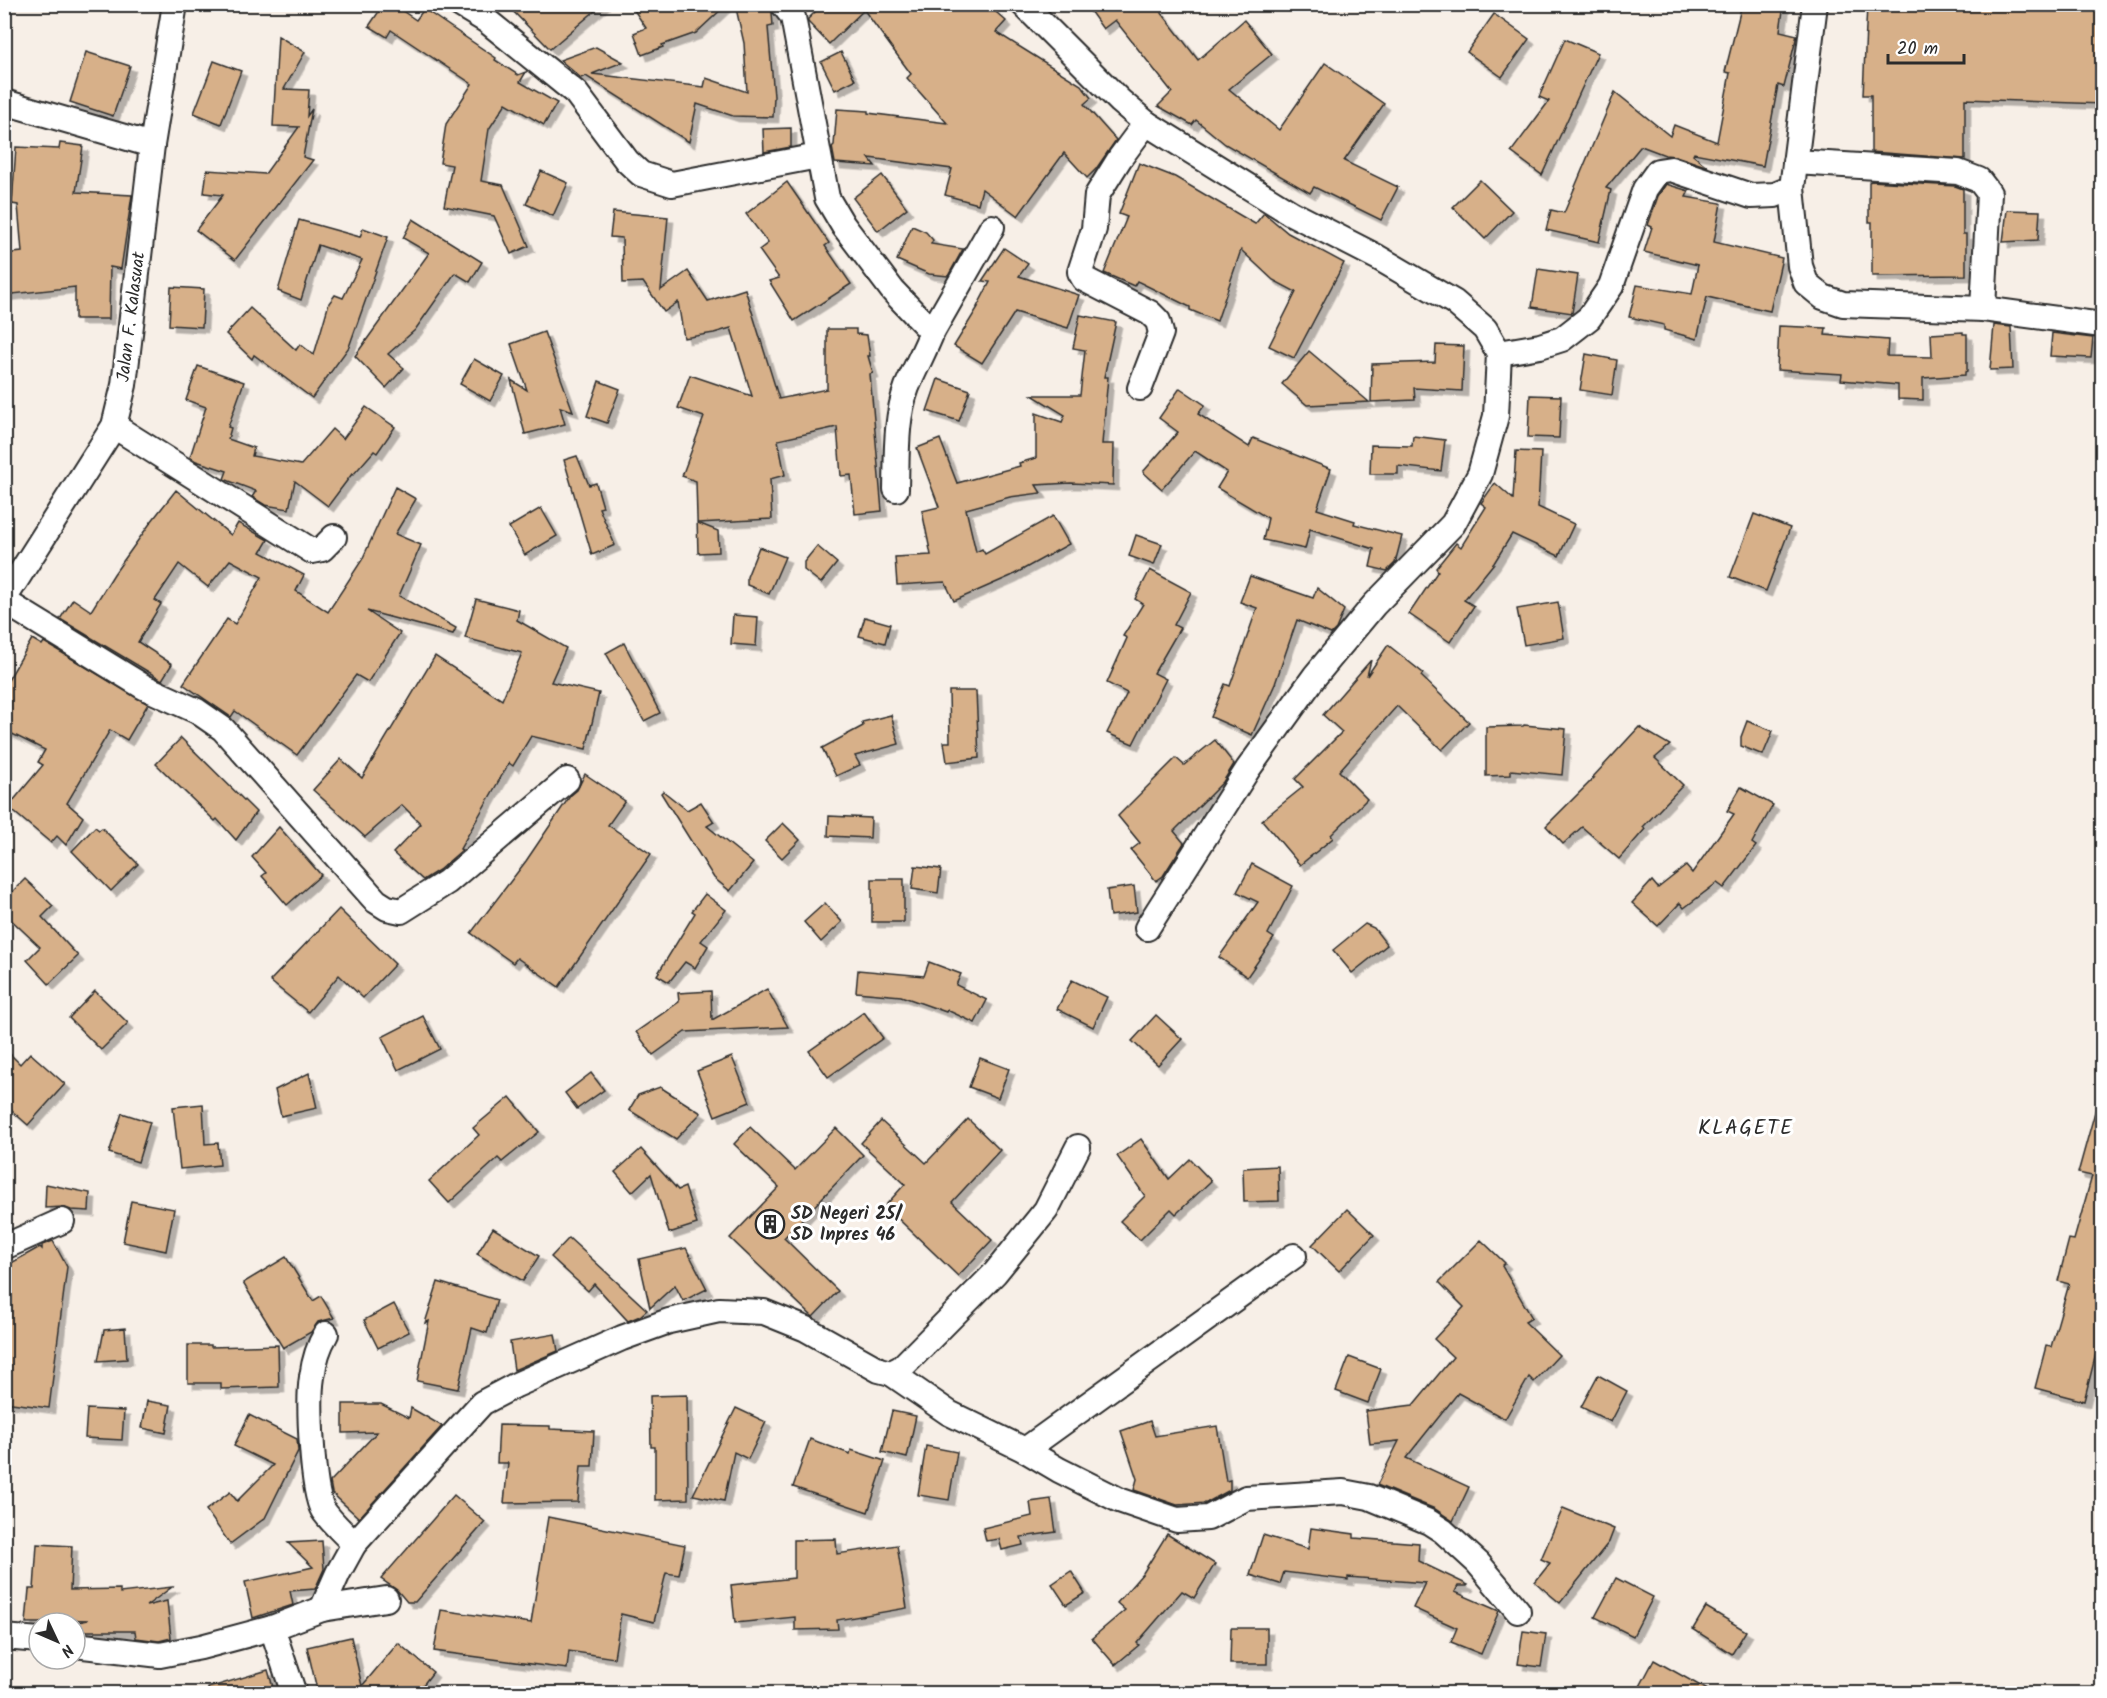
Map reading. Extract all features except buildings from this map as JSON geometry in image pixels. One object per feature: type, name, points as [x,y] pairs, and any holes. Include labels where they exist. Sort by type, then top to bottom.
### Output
[{"type":"street","name":"Jalan F. Kalasuat","points":[[4,600],[114,426],[124,385],[152,145],[176,4]]},
{"type":"street","points":[[459,4],[487,21],[576,93],[627,161],[641,174],[672,184],[818,156]]},
{"type":"street","points":[[783,4],[793,17],[827,198],[843,225],[903,304],[932,332]]},
{"type":"street","points":[[1023,4],[1146,123],[1291,213],[1377,257],[1455,302],[1485,329],[1499,353],[1496,416],[1480,474],[1453,524],[1374,605],[1315,676],[1248,769],[1147,928]]},
{"type":"street","points":[[1815,4],[1792,188],[1800,266],[1806,283],[1823,297],[1844,304],[1983,309],[2103,325]]},
{"type":"street","points":[[4,102],[152,145]]},
{"type":"street","points":[[1140,388],[1161,333],[1158,321],[1150,313],[1084,279],[1080,272],[1094,229],[1097,195],[1120,158],[1146,123]]},
{"type":"street","points":[[1796,162],[1958,172],[1979,180],[1989,193],[1983,309]]},
{"type":"street","points":[[1499,353],[1540,346],[1562,339],[1589,318],[1611,286],[1644,189],[1658,171],[1671,169],[1751,196],[1775,195],[1792,188]]},
{"type":"street","points":[[896,489],[897,440],[907,388],[932,332],[992,227]]},
{"type":"street","points":[[114,426],[312,551],[322,549],[334,537]]},
{"type":"street","points":[[4,600],[144,687],[197,711],[223,729],[376,901],[387,908],[401,911],[447,882],[567,780]]},
{"type":"street","points":[[891,1374],[901,1368],[928,1342],[966,1300],[995,1273],[1046,1210],[1078,1147]]},
{"type":"street","points":[[4,1247],[62,1221]]},
{"type":"street","points":[[1025,1450],[1294,1256]]},
{"type":"street","points":[[322,1609],[354,1544],[482,1403],[516,1384],[622,1338],[669,1321],[719,1310],[764,1312],[806,1329],[879,1370],[891,1374],[950,1413],[1025,1450],[1059,1470],[1119,1500],[1177,1520],[1208,1518],[1246,1498],[1343,1492],[1369,1497],[1443,1530],[1478,1563],[1518,1611]]},
{"type":"street","points":[[326,1334],[319,1347],[312,1379],[311,1412],[315,1489],[323,1510],[354,1544]]},
{"type":"street","points":[[87,1646],[160,1655],[201,1647],[272,1628],[322,1609],[386,1599]]},
{"type":"street","points":[[272,1628],[294,1694]]},
{"type":"street","points":[[4,1637],[27,1639]]},
{"type":"place","name":"SD Negeri 25/ SD Inpres 46","points":[[770,1224]]},
{"type":"district","name":"KLAGETE","points":[[1746,1128]]}]
